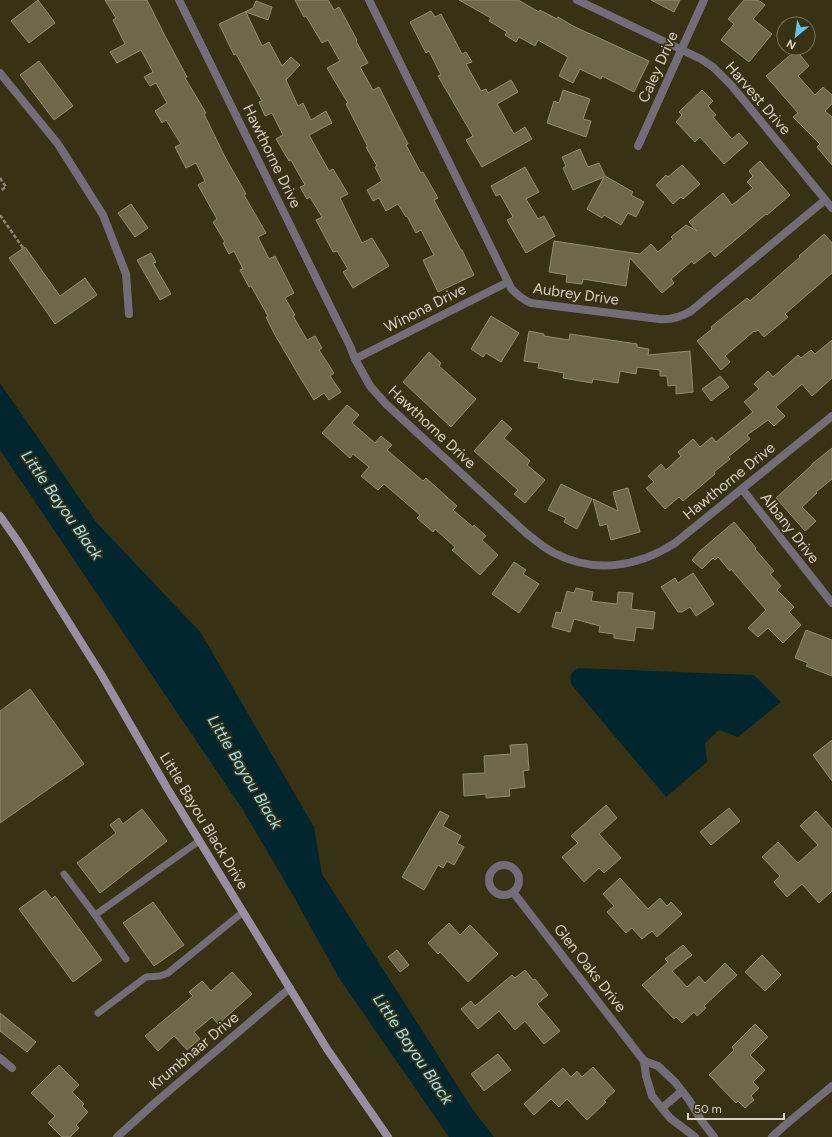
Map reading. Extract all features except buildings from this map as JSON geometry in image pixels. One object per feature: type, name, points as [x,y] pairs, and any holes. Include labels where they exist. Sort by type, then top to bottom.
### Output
[{"type":"main road","name":"Little Bayou Black Drive","points":[[0,516],[19,543],[101,674],[166,788],[327,1049],[388,1137]]},
{"type":"street","name":"Hawthorne Drive","points":[[179,0],[337,319],[355,359],[370,386],[386,404],[526,533],[544,547],[568,559],[582,563],[607,566],[620,565],[649,558],[662,552],[675,543],[832,416]]},
{"type":"street","name":"Aubrey Drive","points":[[369,0],[508,282],[516,295],[523,300],[531,303],[659,319],[682,316],[691,311],[825,200]]},
{"type":"street","name":"Harvest Drive","points":[[577,0],[701,59],[723,76],[832,208]]},
{"type":"street","name":"Caley Drive","points":[[638,146],[704,0]]},
{"type":"street","points":[[0,73],[58,144],[103,215],[126,274],[129,314]]},
{"type":"street","name":"Winona Drive","points":[[355,359],[508,282]]},
{"type":"street","name":"Albany Drive","points":[[742,489],[832,603]]},
{"type":"street","name":"Glen Oaks Drive","points":[[513,892],[644,1061],[646,1076],[652,1096],[670,1118],[695,1137]]},
{"type":"street","name":"Krumbhaar Drive","points":[[117,1137],[290,988]]},
{"type":"street","points":[[0,1058],[12,1068]]},
{"type":"street","name":"Glen Oaks Drive","points":[[644,1061],[658,1066],[675,1082],[714,1137]]},
{"type":"street","points":[[772,1137],[832,1086]]},
{"type":"street","points":[[662,1108],[682,1091]]},
{"type":"lane","points":[[95,915],[199,841]]},
{"type":"lane","points":[[64,874],[126,959]]},
{"type":"lane","points":[[98,1013],[146,977],[160,976],[168,973],[243,912]]},
{"type":"path","points":[[0,178],[6,187],[0,192]]},
{"type":"path","points":[[0,215],[23,248]]},
{"type":"water","name":"Little Bayou Black","points":[[0,383],[96,522],[201,633],[314,827],[322,874],[473,1110],[494,1137],[449,1137],[339,978],[243,810],[0,450]]},
{"type":"water","points":[[578,668],[754,675],[781,702],[738,737],[719,730],[705,743],[707,762],[666,797],[571,684],[571,674]]}]
